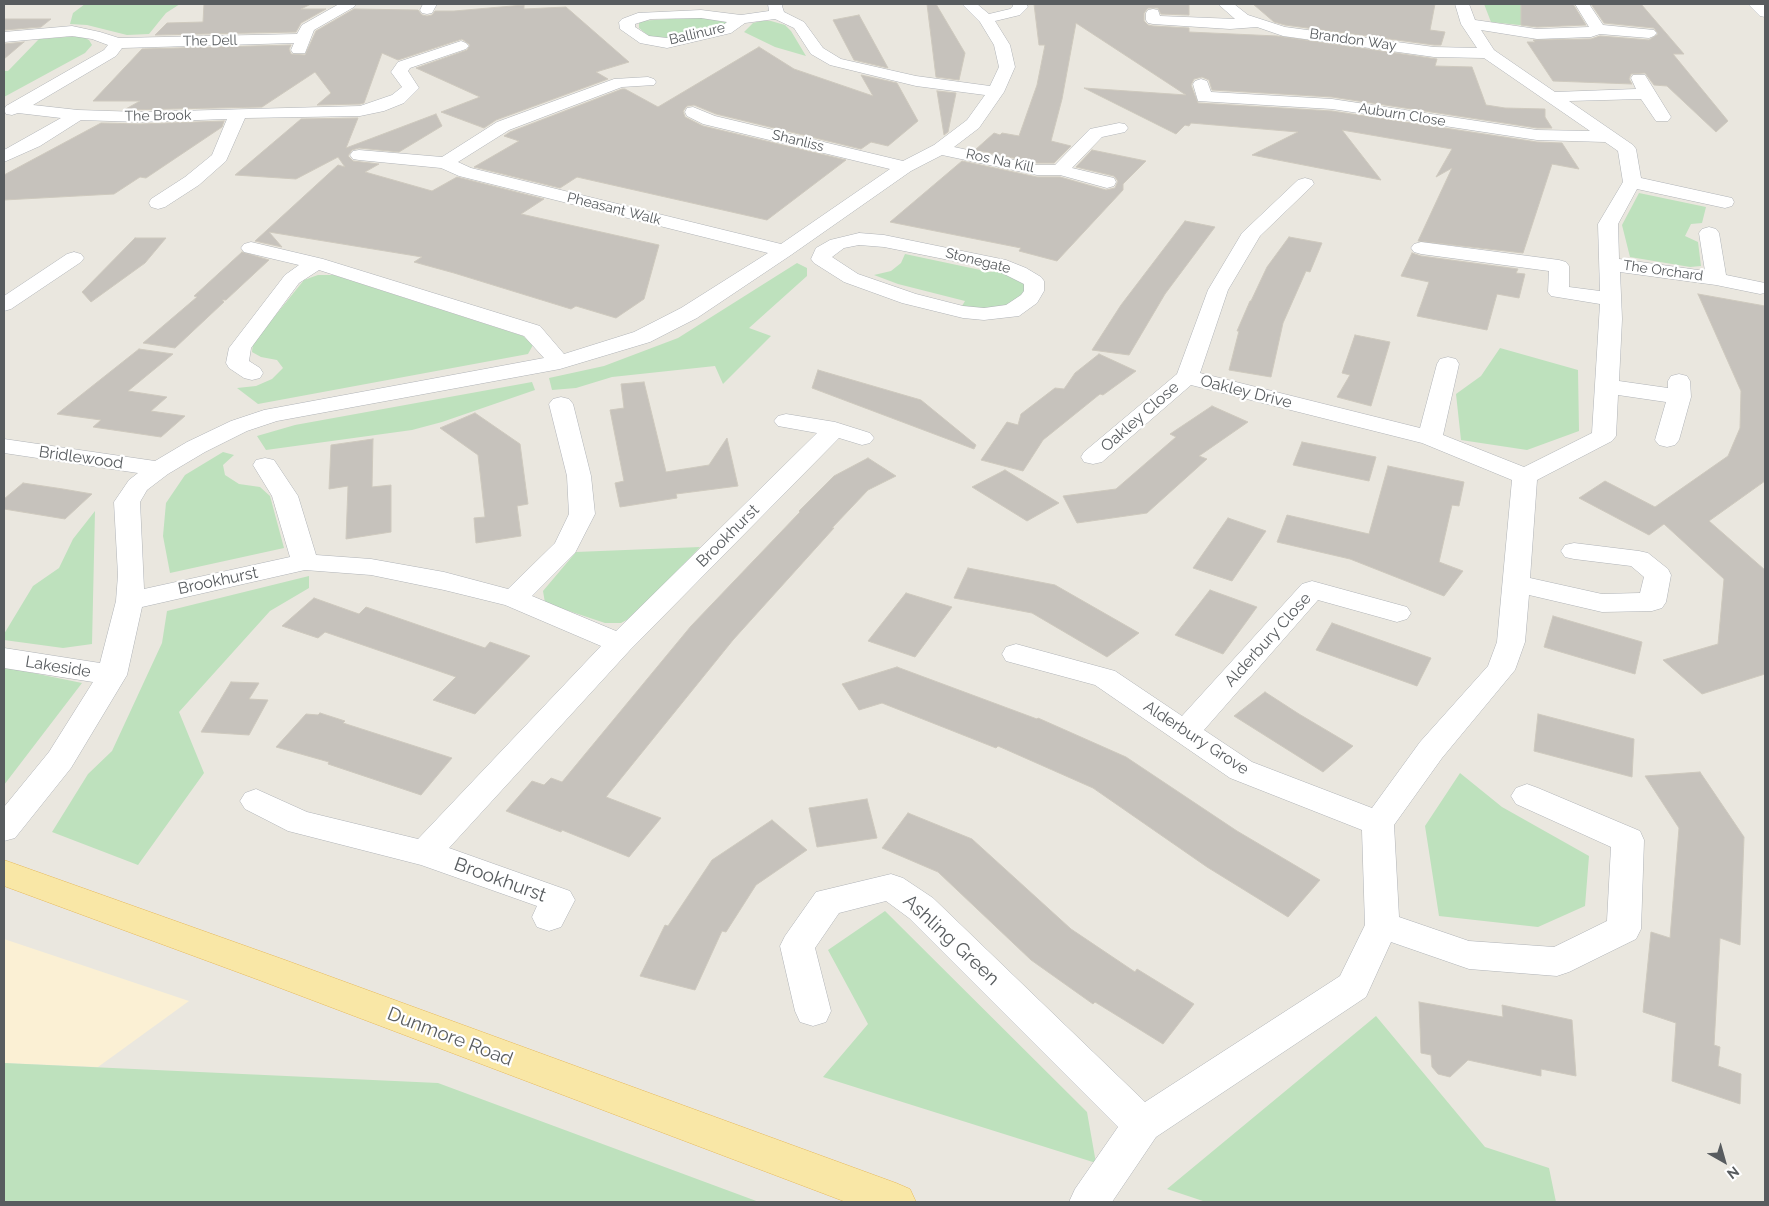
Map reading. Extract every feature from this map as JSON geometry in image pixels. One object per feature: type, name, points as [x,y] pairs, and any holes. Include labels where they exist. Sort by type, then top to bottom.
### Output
[{"type":"main road","name":"Dunmore Road","points":[[4,873],[272,970],[896,1202]]},
{"type":"street","name":"The Dell","points":[[117,43],[301,44],[307,28],[349,4]]},
{"type":"street","points":[[4,828],[60,760],[112,675],[130,600],[131,575],[126,502],[138,485],[158,469],[196,447],[239,426],[272,415],[560,362],[642,337],[689,313],[905,167],[940,149],[973,124],[996,92],[1007,67],[1002,44],[986,19],[969,4]]},
{"type":"street","points":[[986,19],[1015,12],[1020,8],[1019,4]]},
{"type":"street","name":"Brandon Way","points":[[1225,4],[1243,18],[1283,31],[1434,52],[1488,53]]},
{"type":"street","points":[[1089,1202],[1142,1125],[1354,986],[1382,924],[1378,823],[1431,750],[1501,670],[1511,642],[1525,476],[1604,436],[1612,319],[1608,224],[1632,182],[1627,149],[1488,53],[1469,24],[1462,4]]},
{"type":"street","points":[[1582,4],[1598,29]]},
{"type":"street","points":[[1754,4],[1765,13]]},
{"type":"street","name":"Ballinure","points":[[741,19],[702,14],[651,15],[638,17],[626,22],[628,29],[645,40],[667,43],[726,30],[741,19],[776,9],[799,25],[817,51],[836,62],[916,81],[996,92]]},
{"type":"street","points":[[1153,13],[1153,20],[1230,24],[1258,23]]},
{"type":"street","points":[[1469,24],[1537,34],[1590,32],[1598,29],[1649,33]]},
{"type":"street","points":[[4,37],[72,31],[95,35],[117,43],[110,53],[10,111]]},
{"type":"street","name":"The Brook","points":[[10,111],[140,117],[360,111],[378,108],[398,99],[410,88],[407,80],[399,72],[404,65],[461,46]]},
{"type":"street","points":[[1638,76],[1647,94],[1662,116]]},
{"type":"street","points":[[445,163],[503,126],[620,82],[648,82]]},
{"type":"street","name":"Auburn Close","points":[[1201,84],[1204,97],[1332,104],[1537,135],[1612,137]]},
{"type":"street","points":[[1552,96],[1647,94]]},
{"type":"street","name":"Shanliss","points":[[693,112],[709,120],[905,167]]},
{"type":"street","points":[[158,203],[192,181],[220,157],[238,114]]},
{"type":"street","points":[[4,157],[34,142],[78,115]]},
{"type":"street","points":[[1079,123],[1096,133]]},
{"type":"street","points":[[1060,170],[1096,133],[1120,128]]},
{"type":"street","name":"Ros Na Kill","points":[[940,149],[1037,170],[1060,170],[1107,182]]},
{"type":"street","name":"Pheasant Walk","points":[[360,155],[445,163],[465,172],[789,247]]},
{"type":"street","points":[[1632,182],[1725,202]]},
{"type":"street","name":"Oakley Drive","points":[[1305,184],[1252,232],[1218,290],[1186,377],[1430,438],[1525,476]]},
{"type":"street","name":"The Orchard","points":[[1709,233],[1716,279]]},
{"type":"street","name":"Stonegate","points":[[859,240],[884,241],[999,264],[1019,272],[1034,282],[1034,291],[1030,299],[1011,311],[984,314],[963,312],[909,299],[851,278],[829,266],[821,259],[822,252],[837,244],[859,240]]},
{"type":"street","points":[[1421,248],[1478,245],[1559,266],[1558,292],[1610,299]]},
{"type":"street","points":[[789,247],[822,252]]},
{"type":"street","points":[[251,248],[316,263],[532,331],[560,362]]},
{"type":"street","points":[[6,301],[74,258]]},
{"type":"street","points":[[252,373],[237,362],[240,348],[292,280],[316,263]]},
{"type":"street","name":"The Orchard","points":[[1609,264],[1716,279],[1760,288]]},
{"type":"street","points":[[1430,438],[1448,364]]},
{"type":"street","name":"Oakley Close","points":[[1093,457],[1186,377]]},
{"type":"street","points":[[1607,386],[1679,388],[1667,440]]},
{"type":"street","points":[[514,599],[566,547],[582,514],[580,476],[561,404]]},
{"type":"street","points":[[786,421],[836,429],[862,438]]},
{"type":"street","name":"Brookhurst","points":[[425,853],[620,643],[836,429]]},
{"type":"street","name":"Bridlewood","points":[[4,446],[158,469]]},
{"type":"street","points":[[265,465],[285,496],[305,562]]},
{"type":"street","points":[[1516,583],[1602,603],[1652,602],[1658,575],[1640,559],[1574,551]]},
{"type":"street","name":"Brookhurst","points":[[130,600],[305,562],[371,567],[444,581],[514,599],[620,643]]},
{"type":"street","name":"Alderbury Close","points":[[1185,732],[1312,590],[1397,613]]},
{"type":"street","name":"Alderbury Grove","points":[[1016,654],[1105,678],[1241,770],[1378,823]]},
{"type":"street","name":"Lakeside","points":[[4,658],[112,675]]},
{"type":"street","points":[[1382,924],[1469,955],[1557,962],[1624,929],[1628,840],[1527,796]]},
{"type":"street","name":"Brookhurst","points":[[256,802],[299,822],[425,853],[558,900],[549,918]]},
{"type":"street","name":"Ashling Green","points":[[812,1011],[797,946],[828,902],[891,887],[922,908],[1142,1125]]},
{"type":"shaded area","points":[[4,939],[189,1001],[98,1067],[4,1063]]},
{"type":"green space","points":[[85,4],[180,4],[166,13],[149,34],[127,35],[87,25],[70,24],[73,13]]},
{"type":"green space","points":[[1484,4],[1568,4],[1578,24],[1538,27],[1491,22]]},
{"type":"green space","points":[[700,17],[726,21],[726,25],[718,29],[670,40],[651,38],[639,28],[639,21]]},
{"type":"green space","points":[[771,21],[785,25],[791,31],[806,56],[775,47],[744,32],[753,23]]},
{"type":"green space","points":[[81,36],[89,40],[92,45],[85,53],[4,97],[4,71],[8,71],[39,39]]},
{"type":"green space","points":[[1639,193],[1706,207],[1702,223],[1691,224],[1685,236],[1698,242],[1701,266],[1690,267],[1630,257],[1622,225]]},
{"type":"green space","points":[[905,254],[990,272],[999,270],[1015,275],[1024,285],[1024,295],[1015,302],[999,307],[980,309],[962,306],[965,301],[898,284],[874,275],[891,271],[901,263]]},
{"type":"green space","points":[[797,263],[807,268],[807,276],[749,328],[771,336],[723,384],[715,366],[612,377],[576,388],[552,390],[549,378],[604,366],[678,338]]},
{"type":"green space","points":[[318,275],[334,275],[523,336],[533,345],[528,354],[258,404],[237,388],[256,386],[272,379],[283,368],[277,360],[261,357],[252,352],[253,343],[304,280]]},
{"type":"green space","points":[[1500,348],[1578,370],[1579,431],[1527,450],[1461,440],[1456,394],[1481,376]]},
{"type":"green space","points":[[532,382],[535,390],[442,422],[412,430],[266,450],[257,436],[295,425]]},
{"type":"green space","points":[[223,452],[234,455],[223,465],[225,475],[239,484],[260,487],[270,496],[284,548],[170,573],[163,536],[166,503],[185,475]]},
{"type":"green space","points":[[95,511],[92,644],[63,648],[4,640],[4,634],[33,586],[59,568],[73,539]]},
{"type":"green space","points":[[700,547],[638,614],[621,623],[605,623],[545,603],[543,591],[576,552]]},
{"type":"green space","points":[[309,576],[309,588],[270,611],[179,712],[204,773],[138,865],[52,832],[88,774],[112,751],[162,643],[167,611]]},
{"type":"green space","points":[[4,667],[82,683],[4,785]]},
{"type":"green space","points":[[1460,773],[1502,807],[1589,856],[1585,906],[1538,927],[1439,916],[1425,826]]},
{"type":"green space","points":[[885,911],[1087,1112],[1096,1163],[823,1077],[868,1024],[828,950]]},
{"type":"green space","points":[[1376,1016],[1485,1147],[1549,1168],[1556,1202],[1206,1202],[1167,1189]]},
{"type":"green space","points":[[4,1063],[438,1083],[759,1202],[4,1202]]},
{"type":"building","points":[[204,4],[311,4],[301,9],[326,9],[301,23],[296,32],[155,35],[167,23],[203,22]]},
{"type":"building","points":[[927,4],[936,4],[965,53],[959,80],[936,77]]},
{"type":"building","points":[[1034,4],[1189,4],[1189,15],[1161,14],[1158,8],[1148,8],[1144,13],[1144,21],[1148,25],[1153,26],[1189,28],[1189,32],[1277,36],[1437,59],[1435,66],[1472,67],[1486,105],[1505,108],[1545,109],[1545,117],[1552,128],[1537,128],[1332,97],[1212,90],[1209,80],[1202,77],[1194,79],[1191,85],[1198,103],[1332,111],[1537,142],[1562,143],[1579,169],[1552,164],[1523,253],[1418,241],[1452,168],[1436,177],[1452,149],[1342,130],[1381,180],[1252,155],[1298,132],[1191,123],[1189,126],[1185,125],[1176,134],[1084,88],[1186,95],[1076,23],[1062,99],[1051,141],[1071,146],[1054,163],[1037,163],[975,150],[994,133],[1019,136],[1037,85],[1045,45],[1039,45]]},
{"type":"building","points":[[1253,4],[1435,4],[1430,30],[1445,32],[1441,45],[1434,45],[1285,25],[1274,22]]},
{"type":"building","points":[[1521,4],[1573,4],[1586,25],[1537,27],[1521,25]]},
{"type":"building","points":[[1591,4],[1641,4],[1684,54],[1673,54],[1728,121],[1716,132],[1667,86],[1654,85],[1645,73],[1631,74],[1629,79],[1632,84],[1553,81],[1527,42],[1535,42],[1533,40],[1591,39],[1600,36],[1649,40],[1658,34],[1654,28],[1604,23]]},
{"type":"building","points":[[524,5],[524,9],[566,7],[629,62],[596,72],[608,79],[496,120],[484,128],[441,112],[480,97],[416,68],[467,50],[470,45],[462,39],[398,60],[382,53],[364,103],[360,104],[317,105],[331,93],[315,72],[262,107],[124,110],[140,101],[93,101],[142,49],[291,45],[289,49],[291,54],[305,55],[316,31],[354,9],[418,10],[422,15],[427,16],[432,15],[435,11]]},
{"type":"building","points":[[859,15],[888,68],[854,60],[833,20]]},
{"type":"building","points":[[4,19],[51,19],[41,27],[4,30]]},
{"type":"building","points":[[24,42],[4,59],[4,44]]},
{"type":"building","points":[[759,47],[794,69],[873,96],[861,75],[897,83],[918,121],[888,146],[871,142],[861,149],[716,114],[694,105],[687,106],[683,111],[685,117],[703,126],[846,160],[767,220],[577,177],[560,188],[474,167],[519,141],[504,136],[510,132],[622,89],[658,107]]},
{"type":"building","points":[[937,91],[956,93],[948,132],[944,135]]},
{"type":"building","points":[[436,114],[442,126],[399,152],[359,148],[352,150],[348,156],[353,161],[379,164],[365,172],[432,191],[457,177],[544,199],[521,214],[659,245],[644,299],[616,318],[576,306],[571,309],[414,262],[422,257],[269,232],[282,247],[255,241],[338,165],[345,167],[338,157],[296,179],[235,175],[301,119],[358,118],[346,148]]},
{"type":"building","points":[[224,121],[222,127],[146,178],[140,177],[114,194],[4,200],[4,175],[101,123],[140,124]]},
{"type":"building","points":[[1092,150],[1146,161],[1123,184],[1123,190],[1057,261],[1019,251],[1021,248],[890,222],[962,161],[1037,177],[1060,177],[1106,190],[1115,188],[1118,181],[1114,176],[1076,167]]},
{"type":"building","points":[[1185,221],[1215,227],[1165,294],[1129,355],[1092,350],[1121,305]]},
{"type":"building","points":[[1289,237],[1322,243],[1310,272],[1306,271],[1283,323],[1271,377],[1229,370],[1239,331],[1237,331],[1250,301],[1267,267]]},
{"type":"building","points":[[135,238],[166,238],[145,263],[91,302],[82,292]]},
{"type":"building","points":[[242,252],[269,260],[226,300],[222,300],[224,302],[175,348],[143,343],[197,297],[194,296]]},
{"type":"building","points":[[1412,253],[1421,256],[1518,269],[1516,273],[1525,274],[1519,298],[1497,294],[1487,330],[1417,316],[1429,282],[1401,276]]},
{"type":"building","points":[[1698,294],[1765,306],[1765,481],[1709,521],[1765,570],[1765,674],[1702,694],[1663,660],[1718,644],[1724,579],[1664,524],[1649,535],[1579,498],[1605,481],[1655,507],[1728,456],[1740,428],[1741,391]]},
{"type":"building","points":[[1355,335],[1390,342],[1371,406],[1337,397],[1350,375],[1342,373]]},
{"type":"building","points":[[139,349],[173,354],[128,391],[167,397],[151,411],[185,416],[161,437],[93,427],[101,420],[57,414]]},
{"type":"building","points":[[1099,354],[1136,371],[1103,395],[1100,394],[1043,440],[1023,471],[981,460],[1007,422],[1018,425],[1021,414],[1055,388],[1064,389],[1075,373]]},
{"type":"building","points":[[818,370],[921,400],[976,445],[974,449],[812,388]]},
{"type":"building","points":[[644,382],[666,472],[709,465],[727,438],[738,486],[676,494],[677,498],[620,507],[615,483],[624,481],[610,410],[624,408],[621,384]]},
{"type":"building","points":[[1212,406],[1248,422],[1199,456],[1207,459],[1147,513],[1077,523],[1063,496],[1116,489],[1176,437],[1170,434]]},
{"type":"building","points":[[475,413],[520,444],[528,504],[517,506],[521,536],[476,543],[474,518],[485,517],[478,455],[440,428]]},
{"type":"building","points":[[373,439],[372,487],[391,485],[391,532],[346,539],[348,486],[329,489],[331,445]]},
{"type":"building","points":[[1302,442],[1376,457],[1369,481],[1293,465]]},
{"type":"building","points":[[868,458],[896,476],[868,490],[832,528],[834,528],[733,640],[606,797],[661,818],[629,857],[562,830],[561,832],[506,811],[532,781],[544,785],[551,778],[562,782],[691,626],[799,511],[834,476]]},
{"type":"building","points":[[1388,466],[1464,482],[1459,506],[1452,505],[1439,562],[1463,571],[1444,596],[1350,559],[1277,542],[1287,515],[1369,534]]},
{"type":"building","points":[[1005,470],[1059,503],[1027,521],[972,487]]},
{"type":"building","points":[[23,483],[92,494],[65,519],[4,509],[4,499]]},
{"type":"building","points":[[1228,518],[1266,531],[1232,581],[1193,568]]},
{"type":"building","points":[[968,568],[1055,585],[1139,633],[1107,657],[1032,613],[954,598]]},
{"type":"building","points":[[1210,590],[1257,607],[1223,654],[1175,635]]},
{"type":"building","points":[[906,593],[952,607],[915,657],[868,641]]},
{"type":"building","points":[[314,598],[359,614],[366,607],[485,648],[490,642],[530,656],[475,714],[433,700],[456,677],[325,632],[318,638],[282,626]]},
{"type":"building","points":[[1553,616],[1642,642],[1635,674],[1544,647]]},
{"type":"building","points":[[1332,623],[1431,658],[1417,686],[1316,650]]},
{"type":"building","points":[[897,667],[1038,718],[1126,757],[1237,831],[1320,880],[1288,917],[1207,867],[1093,788],[998,746],[996,748],[882,703],[859,710],[842,684]]},
{"type":"building","points":[[231,682],[259,683],[249,699],[268,700],[249,735],[201,732]]},
{"type":"building","points":[[1265,692],[1353,746],[1323,772],[1234,716]]},
{"type":"building","points":[[320,713],[345,721],[343,723],[452,758],[421,795],[328,764],[329,762],[276,747],[306,714],[318,715]]},
{"type":"building","points":[[1538,714],[1634,739],[1632,777],[1534,751]]},
{"type":"building","points":[[1700,772],[1744,837],[1740,945],[1720,938],[1714,1045],[1720,1047],[1718,1066],[1741,1074],[1740,1104],[1672,1081],[1676,1023],[1643,1012],[1651,932],[1670,938],[1679,828],[1645,776]]},
{"type":"building","points":[[867,799],[877,838],[817,847],[809,808]]},
{"type":"building","points":[[908,813],[972,839],[1071,929],[1135,972],[1137,969],[1194,1004],[1163,1044],[1095,1002],[1093,1004],[1031,960],[938,872],[882,848]]},
{"type":"building","points":[[772,820],[807,850],[756,885],[726,932],[722,931],[695,990],[640,976],[665,925],[668,926],[712,860]]},
{"type":"building","points":[[1419,1002],[1503,1017],[1502,1005],[1572,1020],[1576,1076],[1541,1069],[1541,1076],[1468,1060],[1450,1077],[1438,1074],[1432,1067],[1431,1055],[1421,1053]]}]
